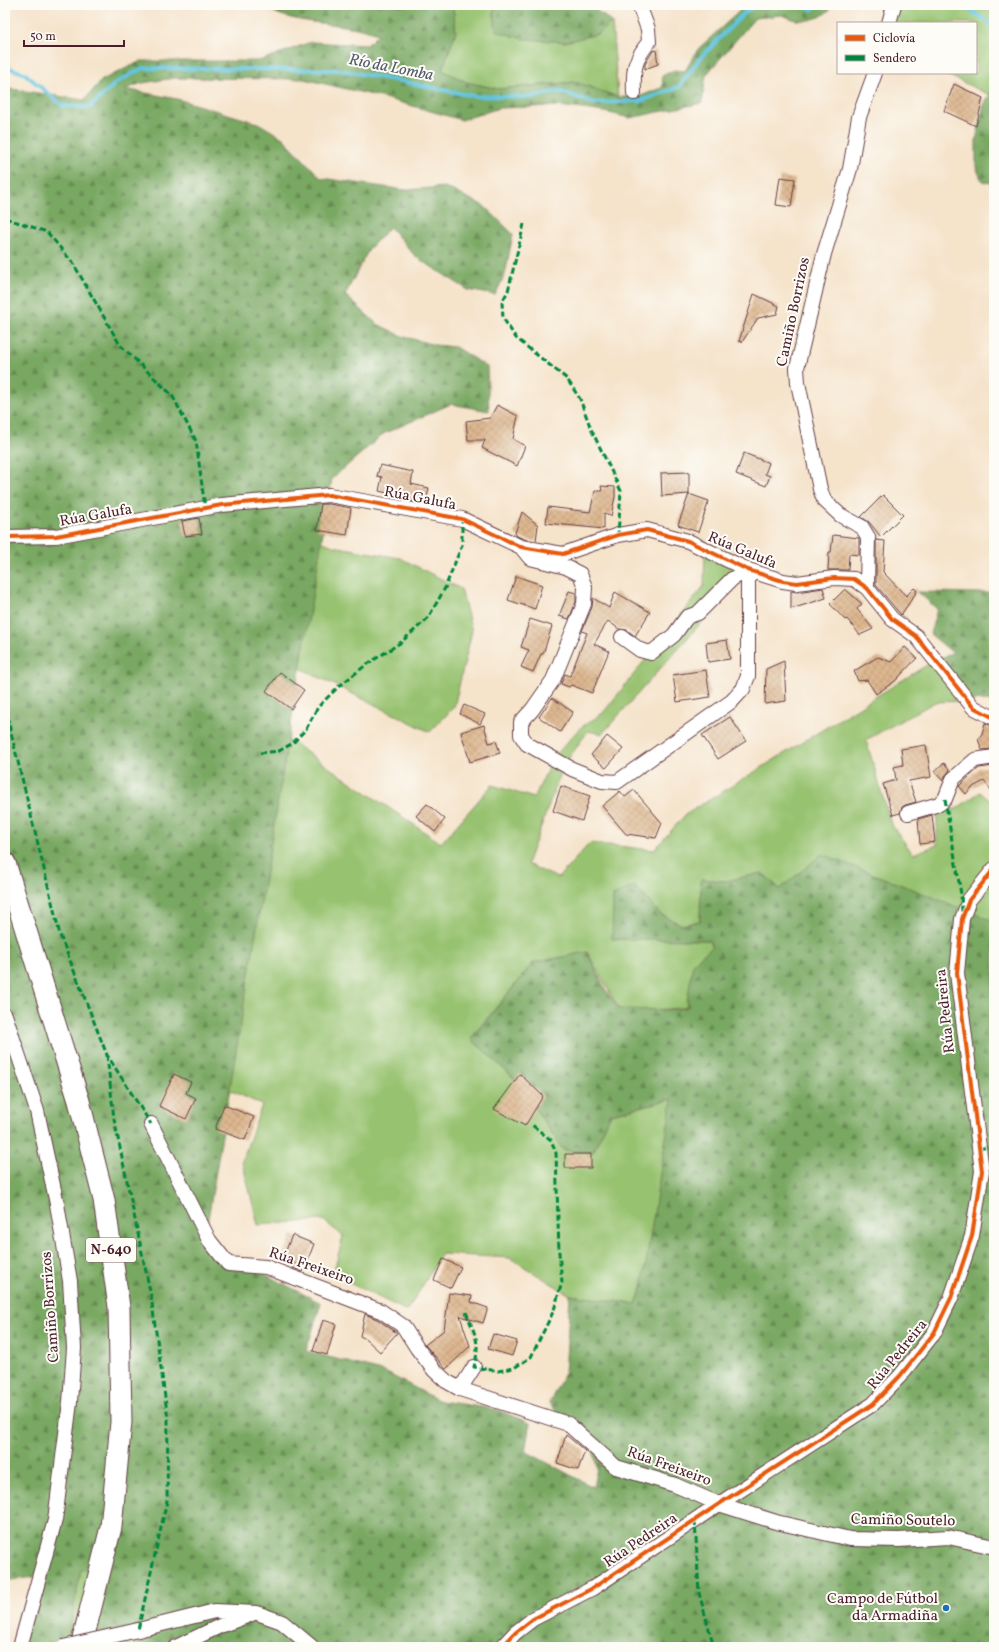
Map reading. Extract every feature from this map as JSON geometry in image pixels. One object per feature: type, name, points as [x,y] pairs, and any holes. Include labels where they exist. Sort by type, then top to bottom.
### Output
[{"type":"highway","name":"N-640","points":[[5,863],[79,1101],[104,1200],[119,1307],[121,1422],[111,1526],[81,1647]]},
{"type":"street","points":[[634,93],[633,71],[641,51],[649,42],[648,29],[639,5]]},
{"type":"street","points":[[889,22],[894,5]]},
{"type":"street","name":"Camiño Borrizos","points":[[867,588],[868,537],[862,527],[840,515],[824,500],[820,489],[797,368],[824,254],[850,169],[859,117],[875,74]]},
{"type":"street","name":"Rúa Galufa","points":[[5,537],[56,536],[222,505],[329,495],[462,519],[521,547],[563,554],[618,535],[647,530],[688,541],[748,570],[783,581],[797,583],[834,578],[854,579],[867,588],[892,619],[916,636],[973,707],[994,718]]},
{"type":"street","name":"Rúa Galufa","points":[[521,547],[530,558],[566,567],[580,574],[585,587],[584,604],[553,680],[532,710],[521,722],[521,735],[527,744],[572,769],[602,780],[617,782],[732,701],[743,689],[748,676],[748,570]]},
{"type":"street","name":"Rúa Galufa","points":[[622,637],[640,650],[651,653],[674,635],[687,618],[698,613],[732,579],[748,570]]},
{"type":"street","points":[[908,813],[939,804],[945,799],[953,779],[975,760],[994,757]]},
{"type":"street","name":"Rúa Pedreira","points":[[502,1647],[514,1633],[533,1619],[593,1588],[873,1404],[900,1376],[934,1333],[951,1298],[972,1236],[982,1171],[957,973],[962,919],[969,900],[994,869]]},
{"type":"street","name":"Camiño Borrizos","points":[[5,1014],[37,1111],[57,1204],[70,1281],[74,1348],[68,1424],[56,1520],[20,1647]]},
{"type":"street","name":"Rúa Freixeiro","points":[[151,1124],[209,1240],[228,1264],[266,1267],[381,1311],[403,1326],[434,1370],[446,1381],[460,1389],[568,1424],[616,1467],[675,1485],[719,1504]]},
{"type":"street","points":[[460,1389],[474,1367]]},
{"type":"street","name":"Camiño Soutelo","points":[[719,1504],[776,1522],[850,1539],[899,1540],[948,1537],[994,1547]]},
{"type":"street","points":[[63,1647],[138,1630],[215,1610],[257,1613],[282,1622],[312,1647]]},
{"type":"street","points":[[176,1647],[220,1626],[257,1613]]},
{"type":"green space","points":[[263,5],[455,5],[453,7],[456,32],[442,70],[466,82],[498,89],[576,82],[618,97],[639,97],[663,87],[662,76],[674,70],[685,71],[698,49],[746,5],[830,5],[830,10],[820,17],[809,20],[796,20],[781,15],[755,18],[706,75],[702,103],[630,118],[605,112],[559,106],[499,108],[462,120],[381,97],[304,79],[175,78],[142,83],[125,89],[177,99],[258,123],[283,138],[321,178],[405,190],[445,187],[484,206],[513,234],[505,275],[495,295],[468,290],[416,257],[390,227],[369,249],[345,295],[377,324],[402,336],[435,345],[455,347],[487,367],[489,411],[451,404],[383,434],[332,479],[204,1243],[321,1303],[306,1351],[385,1372],[440,1401],[495,1409],[530,1423],[525,1451],[593,1487],[597,1468],[592,1445],[568,1424],[549,1403],[565,1373],[570,1295],[636,1304],[642,1288],[672,1099],[611,1114],[593,1152],[563,1150],[517,1081],[471,1039],[533,963],[587,952],[605,989],[619,1009],[665,1010],[686,1008],[693,963],[712,947],[709,940],[612,939],[613,896],[635,886],[660,914],[682,925],[700,921],[701,879],[726,881],[762,873],[780,889],[822,854],[994,921],[994,1647],[82,1647],[90,1569],[81,1570],[66,1647],[20,1647],[40,1576],[5,1581],[5,88],[84,100],[102,80],[141,61],[259,61],[311,42],[367,45],[378,34],[366,30],[290,18],[276,13]]},
{"type":"green space","points":[[455,5],[493,5],[496,31],[565,42],[612,22],[618,97],[576,82],[498,89],[466,82],[442,70],[456,32],[453,7]]},
{"type":"green space","points":[[493,5],[595,5],[596,10],[612,22],[598,34],[565,42],[523,39],[496,31]]},
{"type":"green space","points":[[894,5],[994,5],[994,88],[990,95],[945,74],[977,74],[977,22],[889,22]]},
{"type":"green space","points":[[994,88],[994,184],[982,181],[976,167],[976,140],[984,104]]},
{"type":"green space","points":[[291,529],[333,546],[400,558],[461,589],[472,631],[454,707],[430,732],[284,660]]},
{"type":"green space","points":[[705,542],[748,570],[602,734],[588,731],[564,765],[527,864],[558,878],[590,843],[654,850],[685,815],[935,660],[968,701],[935,702],[866,740],[891,824],[913,854],[937,845],[937,809],[956,809],[980,792],[994,804],[994,931],[790,898],[762,873],[726,881],[701,879],[700,921],[682,925],[660,914],[635,887],[612,939],[709,940],[725,970],[716,1005],[654,1010],[619,1009],[587,952],[533,963],[471,1038],[517,1081],[563,1150],[593,1152],[611,1114],[699,1092],[656,1247],[636,1304],[570,1295],[510,1258],[442,1254],[407,1311],[333,1275],[343,1236],[323,1220],[258,1225],[242,1161],[262,1105],[181,1067],[275,731],[441,843],[492,785],[534,798],[553,758],[580,728],[603,713],[704,586]]},
{"type":"green space","points":[[918,592],[993,593],[994,703],[983,700],[968,701],[935,660],[953,653],[930,634],[937,609]]},
{"type":"green space","points":[[90,1569],[82,1647],[66,1647],[80,1570]]},
{"type":"building","points":[[656,50],[658,64],[645,69],[645,64],[653,51]]},
{"type":"building","points":[[954,84],[983,98],[976,126],[944,111]]},
{"type":"building","points":[[780,177],[795,179],[791,207],[776,205]]},
{"type":"building","points":[[754,294],[779,306],[777,314],[758,318],[742,342],[739,341]]},
{"type":"building","points":[[497,405],[518,416],[513,439],[525,446],[517,466],[482,448],[485,440],[468,440],[466,421],[490,418]]},
{"type":"building","points":[[744,453],[769,463],[765,474],[770,476],[766,486],[736,474]]},
{"type":"building","points":[[380,465],[413,472],[411,484],[429,488],[426,504],[390,497],[391,494],[379,491],[382,477],[377,476]]},
{"type":"building","points":[[689,472],[689,494],[662,496],[661,473]]},
{"type":"building","points":[[601,486],[615,487],[615,497],[611,516],[604,513],[604,529],[546,523],[548,507],[590,512],[595,491],[602,491]]},
{"type":"building","points":[[689,494],[709,501],[698,532],[678,525]]},
{"type":"building","points":[[883,495],[903,515],[881,537],[869,522],[861,517]]},
{"type":"building","points":[[321,504],[351,508],[347,535],[317,530]]},
{"type":"building","points":[[522,512],[538,525],[536,541],[524,539],[517,536],[515,533]]},
{"type":"building","points":[[199,518],[202,534],[185,536],[182,521]]},
{"type":"building","points":[[833,535],[859,538],[859,555],[849,554],[848,570],[828,570],[829,552],[831,552]]},
{"type":"building","points":[[876,540],[885,541],[883,572],[906,596],[914,588],[917,591],[901,615],[876,585]]},
{"type":"building","points":[[516,576],[542,585],[535,609],[508,600]]},
{"type":"building","points":[[823,588],[826,598],[791,609],[791,591],[797,592]]},
{"type":"building","points":[[845,589],[862,604],[857,609],[873,629],[860,635],[847,619],[845,620],[830,604]]},
{"type":"building","points":[[569,591],[576,593],[576,602],[569,619],[559,616]]},
{"type":"building","points":[[615,592],[650,612],[635,636],[627,630],[619,629],[608,621],[594,644],[609,651],[592,693],[571,685],[569,687],[561,684],[565,674],[570,676],[587,633],[582,631],[592,607],[593,598],[609,608]]},
{"type":"building","points":[[530,619],[552,626],[543,654],[541,654],[533,672],[521,667],[529,650],[521,647]]},
{"type":"building","points":[[727,640],[730,659],[708,662],[706,643]]},
{"type":"building","points":[[905,647],[917,658],[895,681],[876,694],[867,680],[858,681],[854,671],[878,657],[891,662]]},
{"type":"building","points":[[784,661],[786,701],[765,704],[766,669]]},
{"type":"building","points":[[706,670],[710,697],[677,702],[673,675]]},
{"type":"building","points":[[280,672],[304,690],[291,709],[266,691]]},
{"type":"building","points":[[552,698],[573,712],[560,732],[539,717]]},
{"type":"building","points":[[464,705],[485,714],[480,724],[460,714]]},
{"type":"building","points":[[730,717],[746,741],[718,759],[702,735]]},
{"type":"building","points":[[985,723],[994,726],[994,749],[982,750],[978,739],[981,737]]},
{"type":"building","points":[[484,725],[489,743],[496,741],[500,753],[470,762],[461,732]]},
{"type":"building","points":[[607,736],[623,749],[606,768],[591,755]]},
{"type":"building","points":[[926,745],[931,777],[909,781],[916,802],[905,805],[902,807],[900,813],[893,815],[883,784],[896,780],[894,767],[903,765],[901,749]]},
{"type":"building","points":[[944,763],[950,770],[943,781],[934,771]]},
{"type":"building","points":[[994,766],[994,794],[984,781],[971,788],[966,794],[959,786],[979,768]]},
{"type":"building","points":[[561,786],[590,796],[582,821],[553,811]]},
{"type":"building","points":[[634,790],[662,823],[656,838],[626,834],[602,806],[620,791],[625,797]]},
{"type":"building","points":[[427,804],[445,819],[435,832],[416,816]]},
{"type":"building","points":[[932,815],[935,842],[920,844],[918,819]]},
{"type":"building","points":[[174,1074],[191,1082],[186,1093],[196,1098],[186,1119],[159,1106]]},
{"type":"building","points":[[520,1074],[543,1096],[525,1126],[494,1109]]},
{"type":"building","points":[[224,1105],[254,1117],[245,1140],[215,1129]]},
{"type":"building","points":[[565,1154],[591,1154],[591,1168],[565,1168]]},
{"type":"building","points":[[292,1235],[314,1244],[303,1272],[293,1268],[295,1263],[283,1258]]},
{"type":"building","points":[[443,1259],[461,1267],[451,1288],[434,1280]]},
{"type":"building","points":[[449,1293],[472,1296],[471,1302],[488,1308],[483,1323],[460,1316],[470,1346],[446,1369],[425,1345],[444,1330]]},
{"type":"building","points":[[365,1314],[377,1319],[397,1333],[380,1352],[366,1339],[360,1336]]},
{"type":"building","points":[[323,1320],[336,1324],[327,1355],[313,1351]]},
{"type":"building","points":[[493,1334],[517,1341],[512,1356],[488,1349]]},
{"type":"building","points":[[566,1435],[585,1451],[578,1470],[557,1463]]},
{"type":"waterway","name":"Río da Lomba","points":[[5,67],[24,73],[63,106],[90,107],[117,82],[143,68],[340,70],[473,96],[533,97],[558,91],[594,103],[640,101],[679,87],[701,57],[746,11],[756,5]]},
{"type":"waterway","name":"Río da Lomba","points":[[799,5],[813,9],[817,5]]},
{"type":"waterway","name":"Río da Lomba","points":[[962,5],[994,26]]},
{"type":"marked path","points":[[5,218],[47,232],[73,263],[120,345],[172,395],[196,441],[205,508]]},
{"type":"marked path","points":[[524,224],[508,291],[502,302],[503,318],[516,338],[567,379],[580,399],[591,429],[621,491],[618,535]]},
{"type":"marked path","points":[[260,753],[279,751],[293,743],[306,729],[318,707],[338,687],[366,665],[400,643],[428,618],[445,588],[462,545],[462,519]]},
{"type":"marked path","points":[[5,708],[60,935],[107,1055],[151,1124]]},
{"type":"marked path","points":[[945,799],[961,894],[962,912]]},
{"type":"marked path","points":[[107,1055],[114,1119],[151,1296],[168,1419],[167,1501],[138,1630]]},
{"type":"marked path","points":[[466,1312],[477,1345],[474,1367],[498,1371],[514,1368],[531,1357],[554,1310],[562,1282],[559,1253],[556,1153],[551,1140],[532,1125]]},
{"type":"marked path","points":[[979,1148],[994,1148]]},
{"type":"marked path","points":[[695,1520],[699,1593],[714,1647]]},
{"type":"cycle path","points":[[5,537],[56,536],[222,505],[329,495],[462,519],[521,547],[563,554],[618,535],[647,530],[688,541],[748,570],[783,581],[797,583],[834,578],[854,579],[867,588],[892,619],[916,636],[973,707],[994,718]]},
{"type":"cycle path","points":[[502,1647],[515,1633],[533,1619],[593,1588],[873,1404],[900,1376],[934,1333],[951,1298],[972,1236],[982,1171],[957,973],[962,919],[969,900],[994,869]]},
{"type":"place","name":"Campo de Fútbol da Armadiña","points":[[946,1608]]}]
